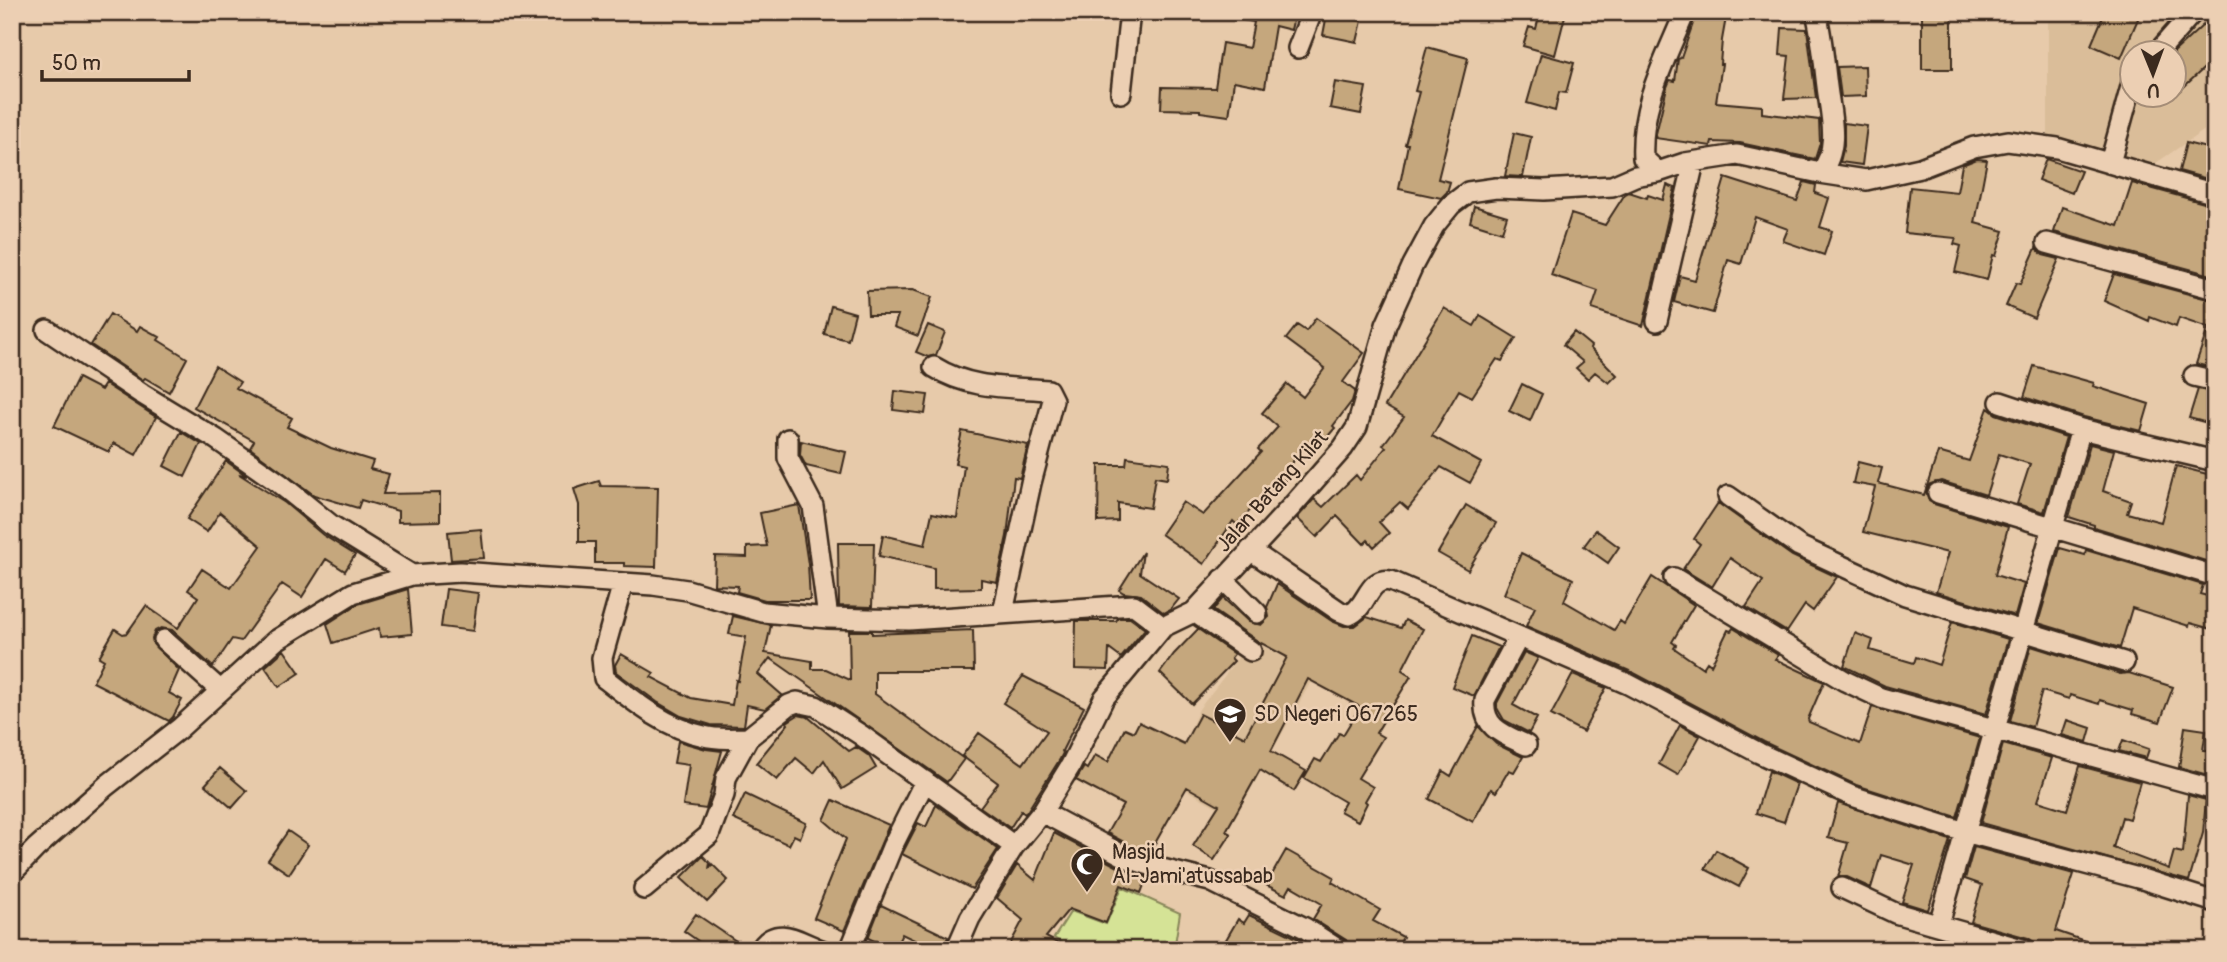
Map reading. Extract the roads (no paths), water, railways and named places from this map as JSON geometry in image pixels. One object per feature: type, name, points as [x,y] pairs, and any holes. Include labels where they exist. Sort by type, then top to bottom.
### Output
[{"type":"street","points":[[1121,93],[1130,12]]},
{"type":"street","points":[[1298,48],[1312,12]]},
{"type":"street","points":[[1658,172],[1643,158],[1642,135],[1647,105],[1685,12]]},
{"type":"street","points":[[1816,12],[1823,39],[1833,139],[1827,165],[1820,173]]},
{"type":"street","points":[[2170,38],[2193,12]]},
{"type":"street","points":[[2110,163],[2126,108]]},
{"type":"street","name":"Jalan Batang Kilat","points":[[956,950],[970,918],[1014,846],[1042,811],[1071,765],[1104,698],[1163,627],[1194,612],[1324,471],[1357,427],[1386,325],[1434,226],[1451,205],[1468,192],[1480,189],[1585,189],[1612,186],[1634,176],[1685,163],[1737,155],[1867,180],[1920,168],[1975,146],[2008,141],[2057,148],[2215,194]]},
{"type":"street","points":[[1657,321],[1694,162]]},
{"type":"street","points":[[2047,243],[2215,289]]},
{"type":"street","points":[[47,330],[142,394],[216,439],[279,483],[331,526],[412,575]]},
{"type":"street","points":[[934,367],[950,377],[968,383],[1048,390],[1052,395],[1003,612]]},
{"type":"street","points":[[2194,376],[2215,382]]},
{"type":"street","points":[[2000,402],[2081,429],[2215,461]]},
{"type":"street","points":[[1939,924],[2081,429]]},
{"type":"street","points":[[788,439],[788,458],[813,506],[828,618]]},
{"type":"street","points":[[1938,492],[2215,576]]},
{"type":"street","points":[[1728,496],[1799,546],[1905,595],[2124,662]]},
{"type":"street","points":[[1250,550],[1339,611],[1349,615],[1357,612],[1376,583],[1383,580],[1628,684],[1759,753],[1845,793],[1965,832],[2142,879],[2215,902]]},
{"type":"street","points":[[12,873],[96,795],[180,728],[275,641],[338,601],[372,586],[412,575],[460,572],[623,583],[687,590],[763,612],[828,618],[909,620],[1134,604],[1163,627]]},
{"type":"street","points":[[1674,578],[1845,681],[1881,698],[2215,790]]},
{"type":"street","points":[[1223,579],[1257,613]]},
{"type":"street","points":[[623,583],[602,658],[604,678],[673,726],[705,737],[748,738]]},
{"type":"street","points":[[1194,612],[1251,651]]},
{"type":"street","points":[[1518,638],[1485,700],[1484,710],[1494,729],[1526,746]]},
{"type":"street","points":[[164,640],[220,690]]},
{"type":"street","points":[[644,889],[709,835],[724,795],[726,778],[748,738],[789,705],[797,702],[806,703],[861,735],[1014,846]]},
{"type":"street","points":[[850,950],[892,847],[925,781]]},
{"type":"street","points":[[1042,811],[1128,858],[1210,881],[1305,928],[1339,950]]},
{"type":"street","points":[[1842,888],[1895,913],[2025,950]]},
{"type":"street","points":[[760,950],[767,938],[776,935],[821,950]]},
{"type":"place","name":"SD Negeri 067265","points":[[1230,744]]},
{"type":"place","name":"Masjid Al-Jami'atussabab","points":[[1087,894]]}]
